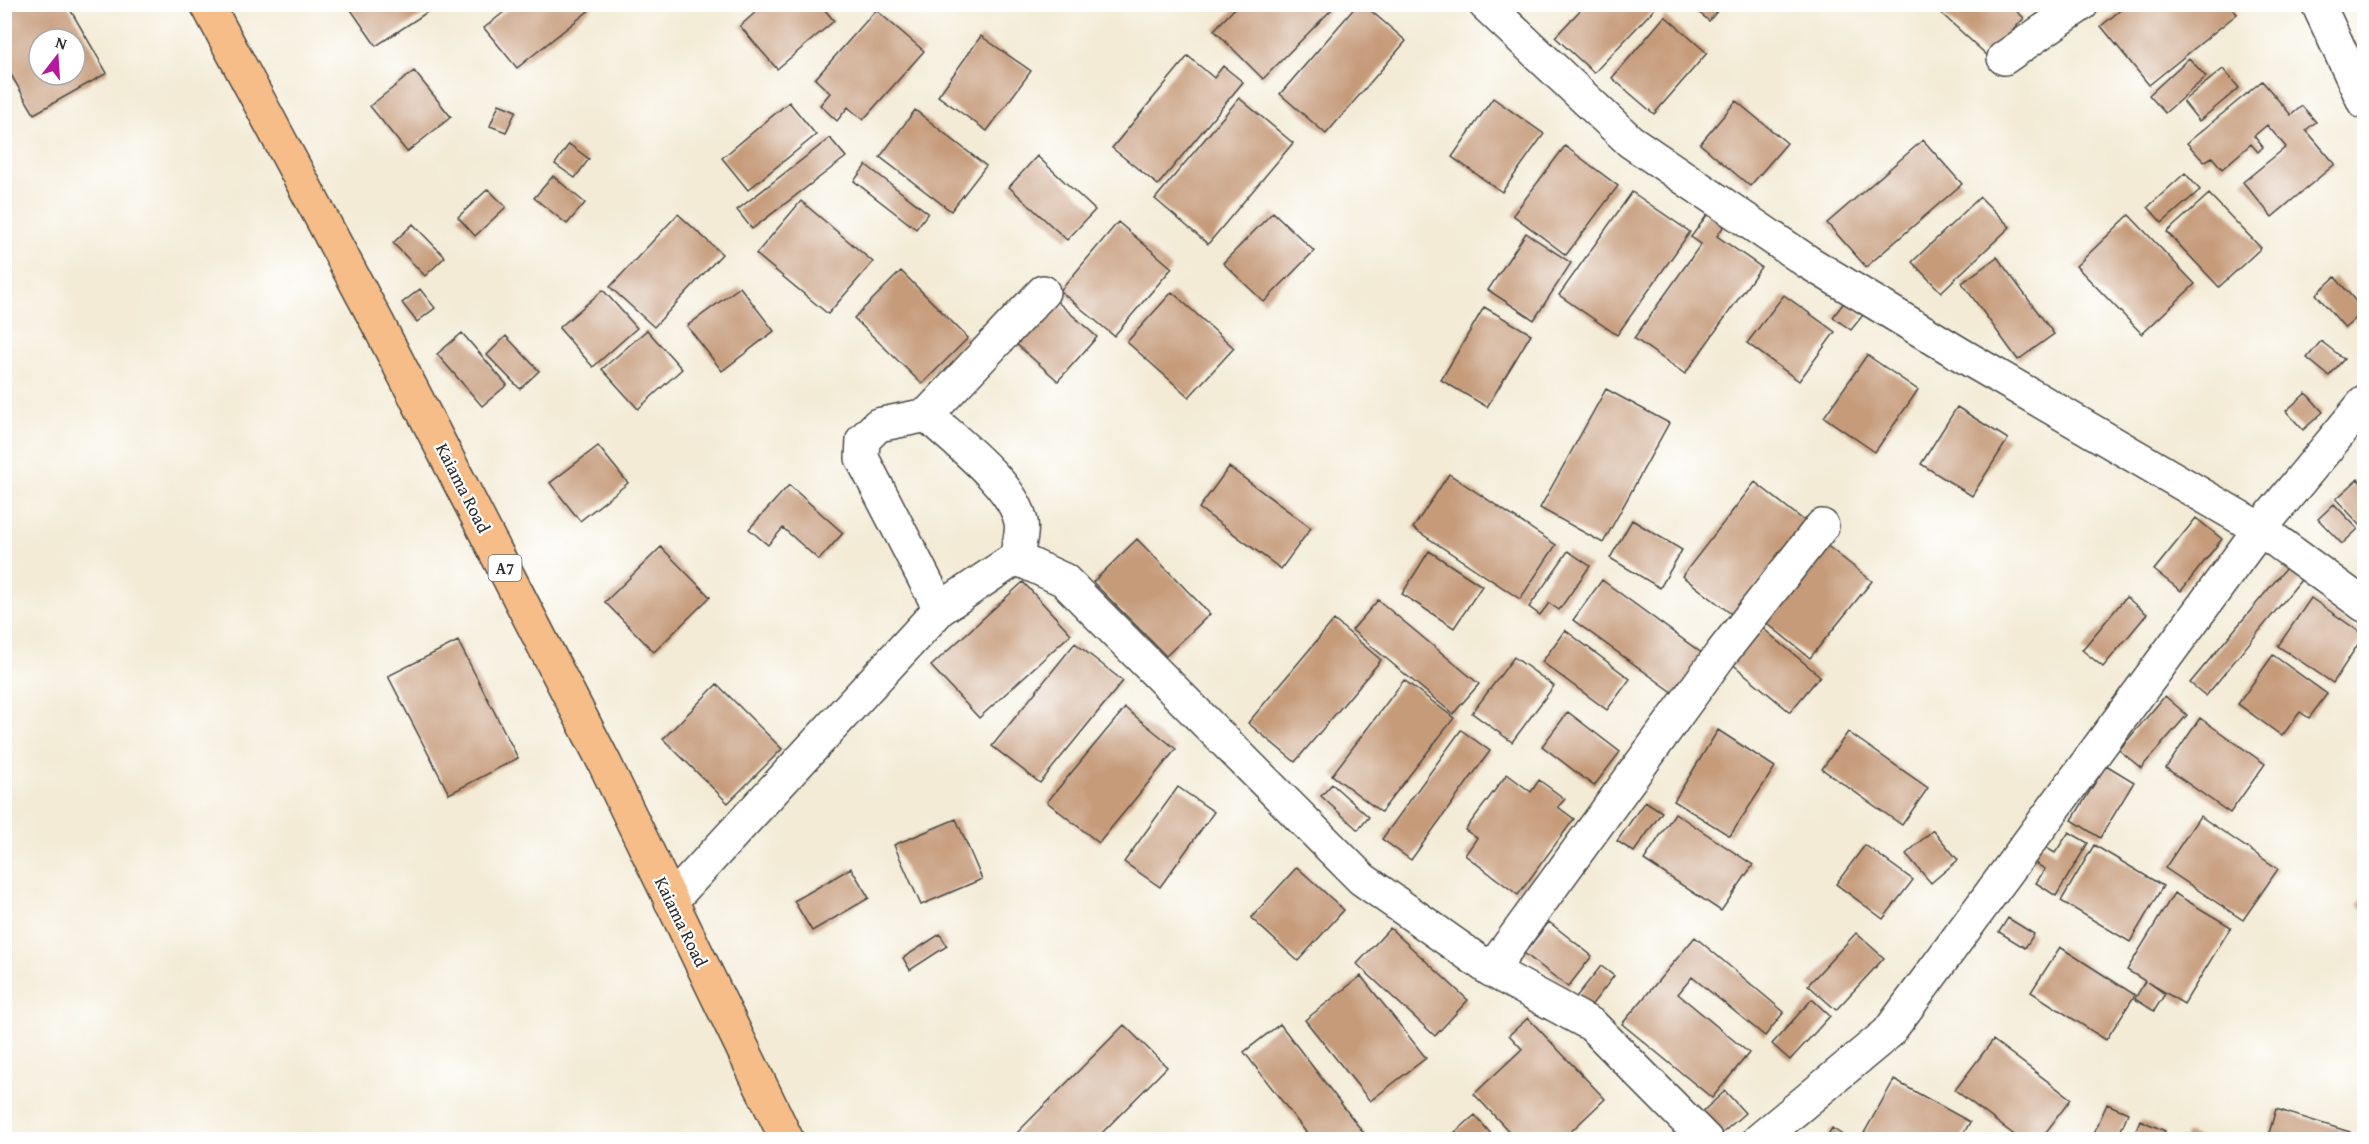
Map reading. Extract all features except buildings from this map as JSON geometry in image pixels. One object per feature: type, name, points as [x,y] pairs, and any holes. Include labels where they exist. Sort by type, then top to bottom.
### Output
[{"type":"highway","name":"Kaiama Road","points":[[207,4],[377,322],[507,572],[605,764],[787,1140]]},
{"type":"street","points":[[1485,4],[1630,141],[1798,256],[1960,354],[2260,529],[2364,605]]},
{"type":"street","points":[[2004,58],[2082,4]]},
{"type":"street","points":[[2318,4],[2364,102]]},
{"type":"street","points":[[940,609],[862,458],[863,440],[878,425],[927,415],[1043,292]]},
{"type":"street","points":[[1759,1140],[1888,1033],[2260,529],[2364,403]]},
{"type":"street","points":[[671,901],[940,609],[1016,558],[1022,524],[1017,508],[1007,491],[927,415]]},
{"type":"street","points":[[1491,970],[1721,654],[1822,525]]},
{"type":"street","points":[[1016,558],[1064,580],[1362,879],[1491,970],[1592,1025],[1706,1140]]}]
